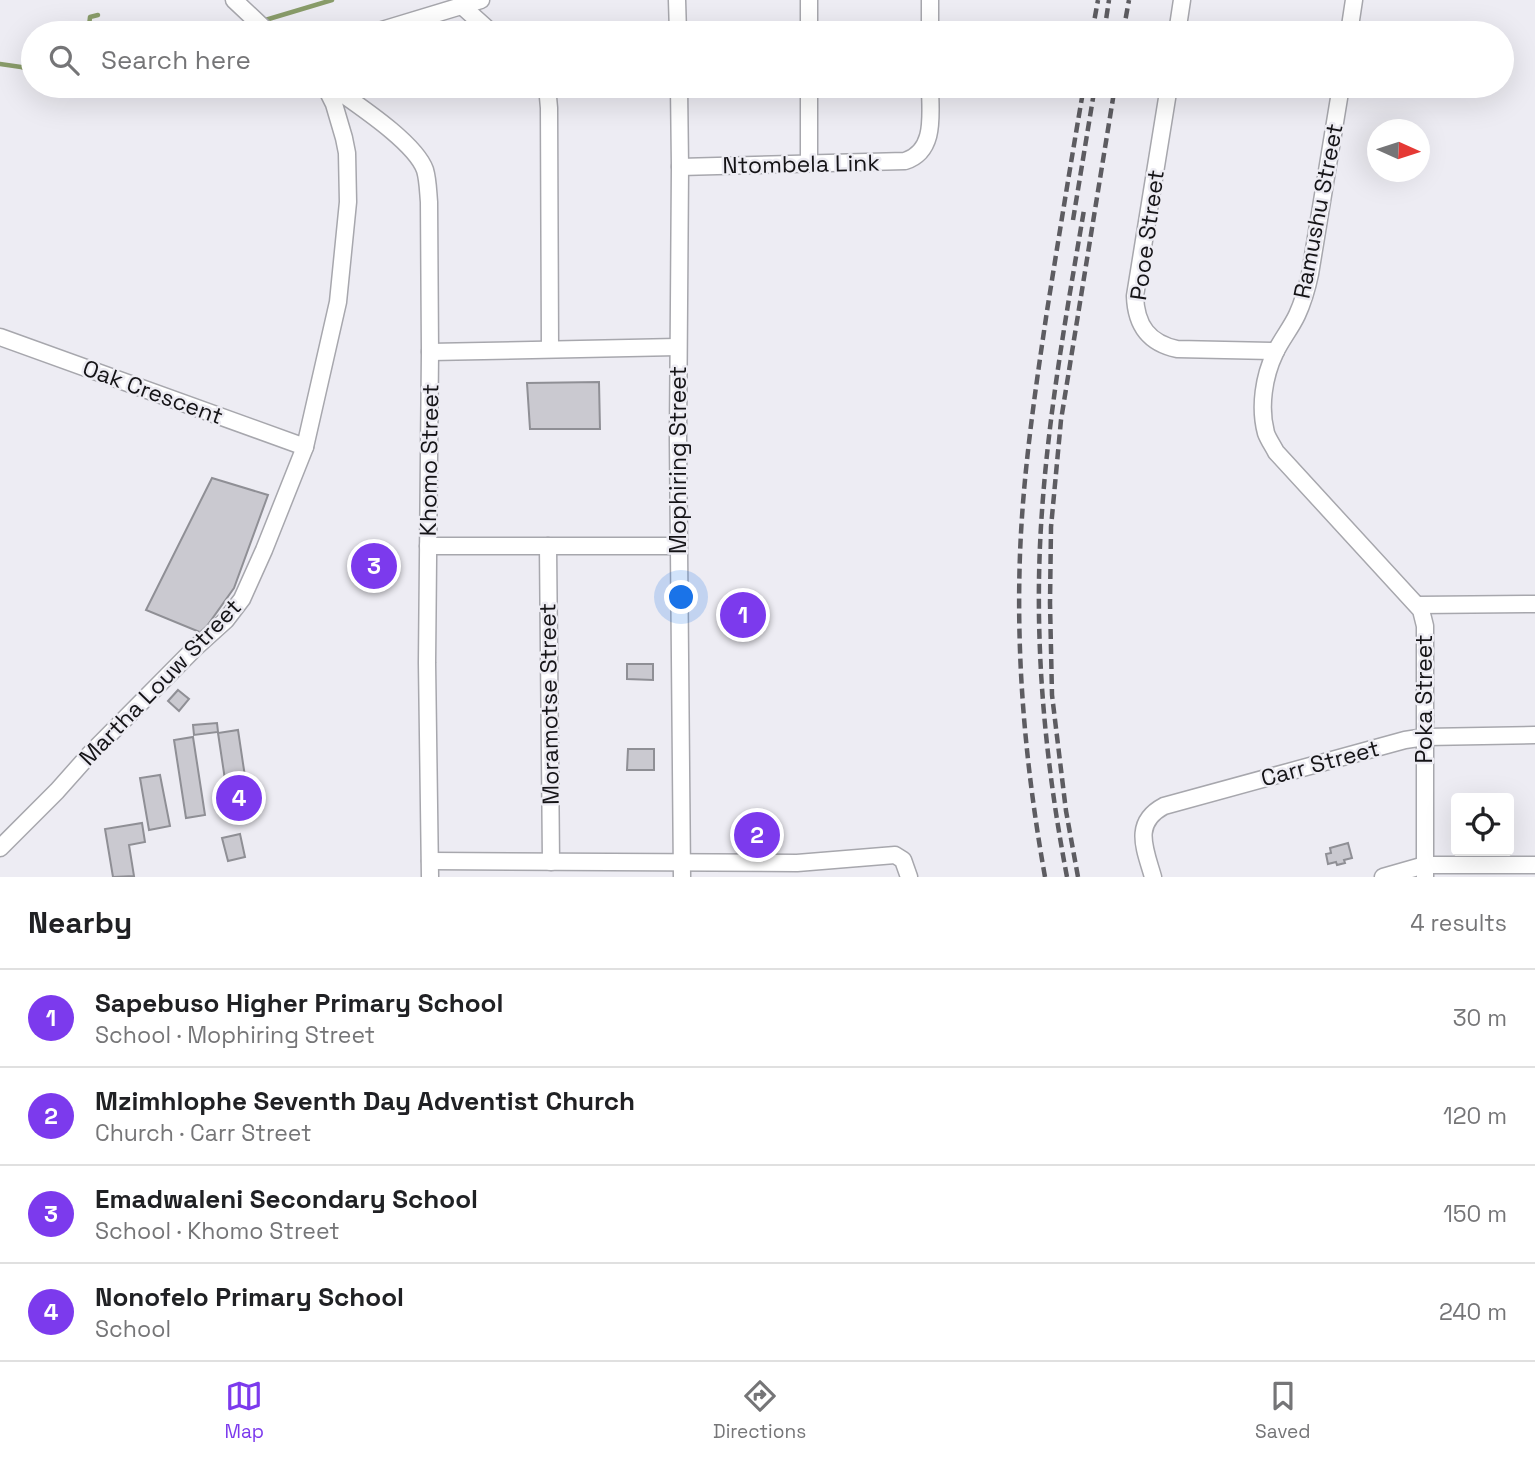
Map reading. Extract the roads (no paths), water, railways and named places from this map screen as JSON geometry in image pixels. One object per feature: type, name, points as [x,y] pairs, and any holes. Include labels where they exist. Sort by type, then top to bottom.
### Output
[{"type":"street","points":[[234,0],[256,21]]},
{"type":"street","points":[[412,21],[481,0]]},
{"type":"street","points":[[677,0],[678,21]]},
{"type":"street","points":[[809,0],[809,21]]},
{"type":"street","points":[[930,0],[930,21]]},
{"type":"street","points":[[1179,21],[1182,0]]},
{"type":"street","points":[[1351,21],[1354,0]]},
{"type":"street","points":[[462,6],[479,21]]},
{"type":"street","name":"Martha Louw Street","points":[[0,848],[156,687],[226,620],[242,599],[264,550],[305,447],[338,302],[348,202],[347,153],[331,98]]},
{"type":"street","name":"Khomo Street","points":[[347,98],[405,143],[417,155],[427,178],[430,352],[427,715],[430,869]]},
{"type":"street","points":[[548,98],[550,349]]},
{"type":"street","name":"Mophiring Street","points":[[679,98],[677,347],[682,870]]},
{"type":"street","points":[[809,98],[809,163]]},
{"type":"street","name":"Ntombela Link","points":[[680,167],[905,161],[919,154],[925,144],[930,128],[930,98]]},
{"type":"street","name":"Pooe Street","points":[[1167,98],[1135,296],[1140,321],[1153,340],[1167,347],[1276,351]]},
{"type":"street","name":"Ramushu Street","points":[[1276,452],[1266,431],[1265,380],[1276,351],[1296,318],[1305,296],[1339,98]]},
{"type":"street","name":"Oak Crescent","points":[[0,337],[305,447]]},
{"type":"street","points":[[430,352],[677,347]]},
{"type":"street","name":"Poka Street","points":[[1276,452],[1418,605],[1423,615],[1425,871]]},
{"type":"street","points":[[428,546],[678,546]]},
{"type":"street","name":"Moramotse Street","points":[[548,546],[551,862]]},
{"type":"street","points":[[1418,605],[1535,604]]},
{"type":"street","name":"Carr Street","points":[[1153,877],[1144,846],[1144,828],[1152,815],[1164,806],[1405,740],[1424,737],[1535,735]]},
{"type":"street","points":[[430,869],[551,862],[682,870],[895,855],[903,860],[909,877]]},
{"type":"street","points":[[1383,877],[1425,871],[1535,865]]},
{"type":"waterway","points":[[262,21],[332,0]]},
{"type":"waterway","points":[[90,21],[90,17],[98,15]]},
{"type":"waterway","points":[[0,64],[21,67]]},
{"type":"railway","points":[[1094,21],[1098,0]]},
{"type":"railway","points":[[1106,21],[1109,0]]},
{"type":"railway","points":[[1125,21],[1129,0]]},
{"type":"railway","points":[[1045,877],[1024,716],[1020,554],[1034,402],[1082,98]]},
{"type":"railway","points":[[1073,220],[1093,98]]},
{"type":"railway","points":[[1078,877],[1066,811],[1052,695],[1051,527],[1061,420],[1113,98]]},
{"type":"railway","points":[[1067,877],[1052,786],[1042,695],[1040,557],[1045,473],[1054,398],[1084,210]]},
{"type":"place","name":"Emadwaleni Secondary School","points":[[374,566]]},
{"type":"place","name":"Sapebuso Higher Primary School","points":[[743,615]]},
{"type":"place","name":"Nonofelo Primary School","points":[[239,798]]},
{"type":"place","name":"Mzimhlophe Seventh Day Adventist Church","points":[[757,835]]}]
